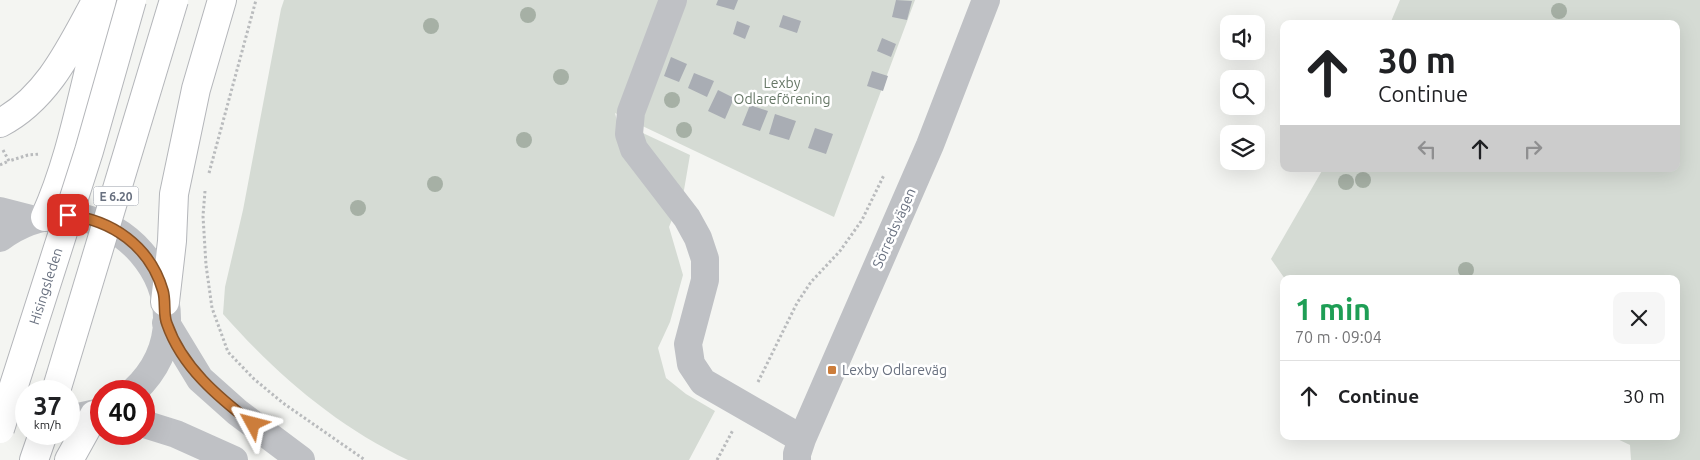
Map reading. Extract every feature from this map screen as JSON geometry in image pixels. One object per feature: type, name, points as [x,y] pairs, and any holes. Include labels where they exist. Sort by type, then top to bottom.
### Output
[{"type":"highway","points":[[0,124],[35,97],[59,68],[97,0]]},
{"type":"highway","points":[[40,218],[66,160],[101,22],[102,0]]},
{"type":"highway","name":"Hisingsleden","points":[[0,429],[89,151],[132,0]]},
{"type":"highway","name":"E 6.20","points":[[59,380],[174,0]]},
{"type":"highway","points":[[166,312],[174,194],[196,89],[222,0]]},
{"type":"highway","points":[[69,460],[88,415]]},
{"type":"highway","points":[[34,460],[39,445]]},
{"type":"street","points":[[672,0],[631,112],[629,134],[634,149],[687,218],[698,238],[705,259],[705,280],[688,344],[691,364],[704,382],[746,408],[796,453]]},
{"type":"street","name":"Sörredsvägen","points":[[796,453],[930,145],[986,0]]},
{"type":"street","points":[[0,211],[40,218],[68,215],[91,219],[123,234],[148,258],[159,279],[166,312],[200,379],[237,412],[300,460]]},
{"type":"street","points":[[0,238],[11,230],[40,218]]},
{"type":"street","points":[[143,380],[155,364],[164,337],[166,312]]},
{"type":"street","points":[[0,396],[15,405]]},
{"type":"street","points":[[155,428],[185,438],[234,460]]},
{"type":"path","points":[[208,176],[256,0]]},
{"type":"path","points":[[0,166],[9,161]]},
{"type":"path","points":[[717,460],[746,408],[797,303],[811,282],[840,251],[862,220],[887,169]]},
{"type":"path","points":[[206,184],[203,216],[206,265],[212,308],[228,352],[254,379],[283,403],[365,460]]},
{"type":"green space","name":"Lexby Odlareförening","points":[[284,0],[915,0],[834,217],[615,113],[617,121],[690,155],[684,190],[669,227],[683,275],[670,322],[658,348],[666,378],[686,394],[715,411],[689,460],[408,460],[356,431],[308,396],[264,357],[223,314],[225,287],[243,210]]},
{"type":"green space","points":[[1400,0],[1700,0],[1700,460],[1631,460],[1630,445],[1619,440],[1680,440],[1680,275],[1282,275],[1271,259],[1321,172],[1680,172],[1680,20],[1392,20]]},
{"type":"building","points":[[718,0],[738,0],[734,10],[716,5]]},
{"type":"building","points":[[896,0],[912,1],[907,20],[892,17]]},
{"type":"building","points":[[783,15],[801,21],[797,33],[779,27]]},
{"type":"building","points":[[737,21],[750,26],[745,39],[733,34]]},
{"type":"building","points":[[882,38],[896,44],[891,57],[877,51]]},
{"type":"building","points":[[671,57],[687,64],[679,82],[664,76]]},
{"type":"building","points":[[872,71],[888,76],[883,91],[867,86]]},
{"type":"building","points":[[694,73],[714,81],[707,97],[688,88]]},
{"type":"building","points":[[718,90],[734,98],[725,119],[708,111]]},
{"type":"building","points":[[750,105],[768,111],[760,131],[742,125]]},
{"type":"building","points":[[775,114],[796,121],[789,140],[769,134]]},
{"type":"building","points":[[815,128],[833,134],[826,154],[808,148]]},
{"type":"place","name":"Lexby Odlareväg","points":[[832,370]]},
{"type":"route","points":[[68,215],[91,219],[113,228],[132,241],[148,258],[163,290],[166,323],[184,356],[200,379],[253,424]]}]
